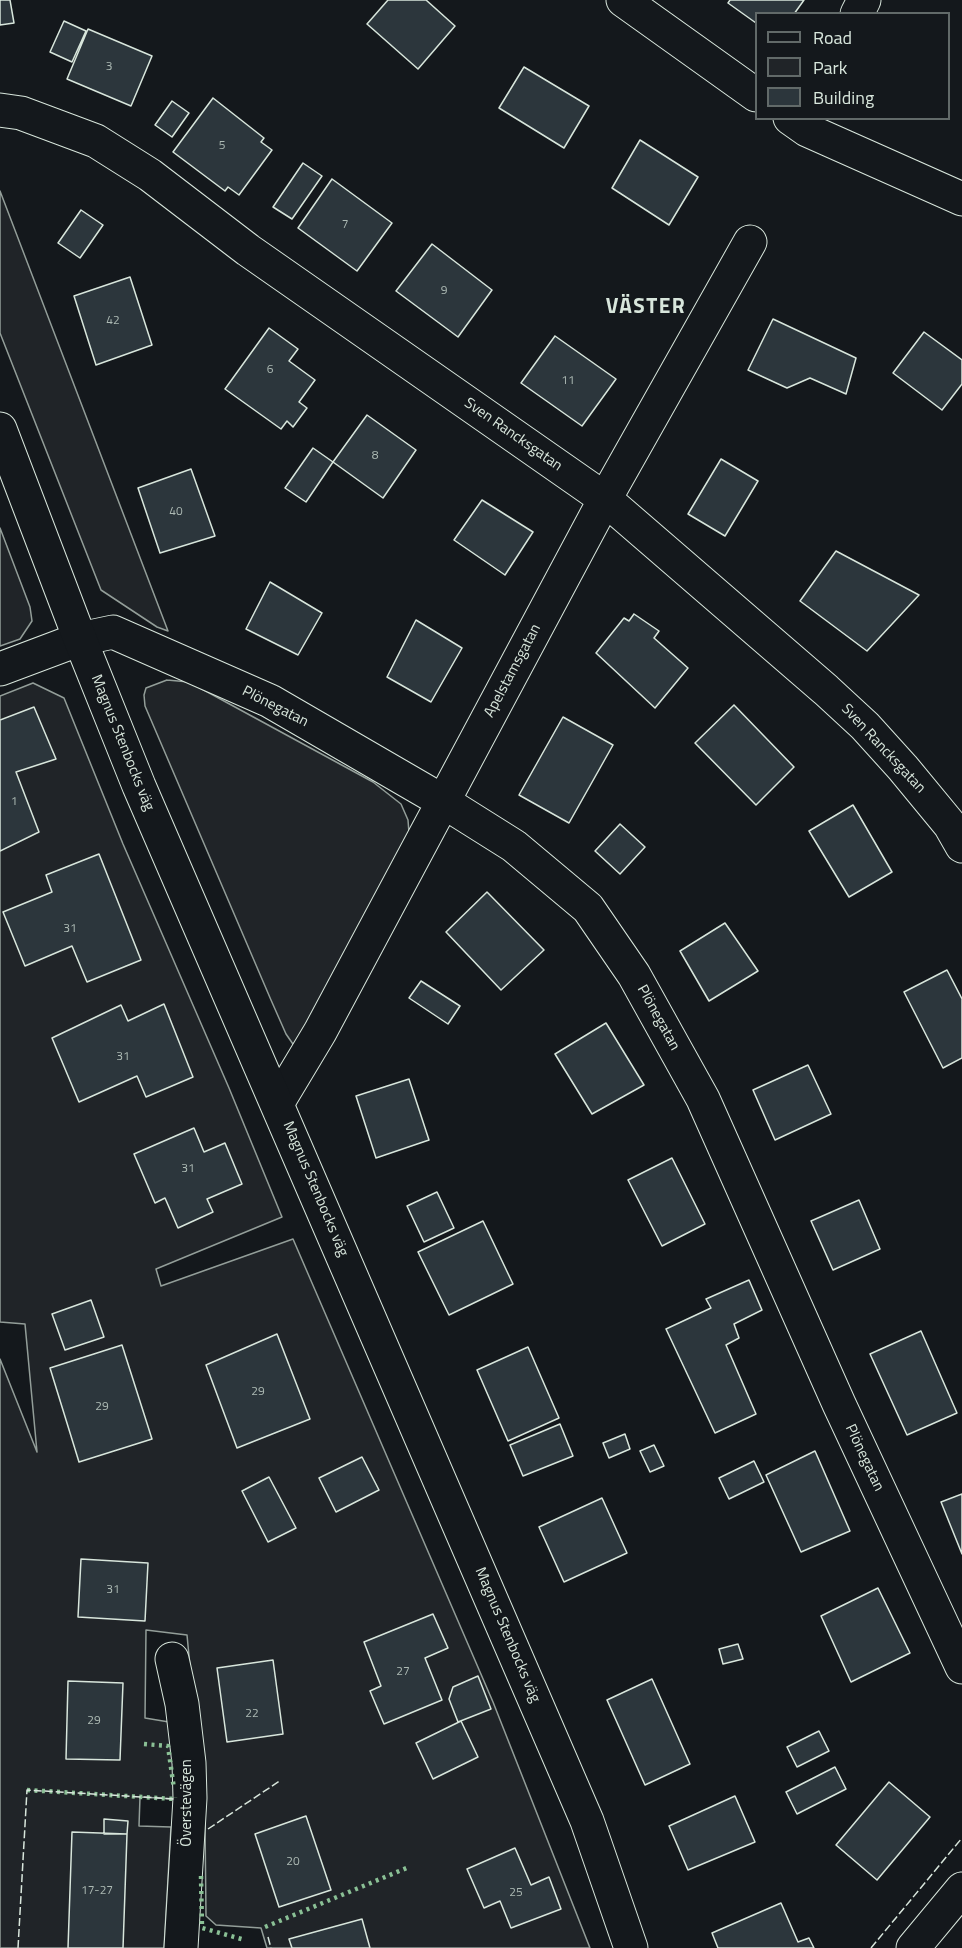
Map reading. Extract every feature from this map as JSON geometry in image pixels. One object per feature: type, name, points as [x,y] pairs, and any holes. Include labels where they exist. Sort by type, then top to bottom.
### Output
[{"type":"street","points":[[623,0],[755,94]]},
{"type":"street","name":"Sven Rancksgatan","points":[[0,110],[21,113],[96,141],[141,169],[248,250],[605,499],[865,726],[950,825],[962,846]]},
{"type":"street","points":[[793,120],[807,130],[962,199]]},
{"type":"street","name":"Apelstamsgatan","points":[[278,1102],[320,1032],[605,499],[750,242]]},
{"type":"street","name":"Magnus Stenbocks väg","points":[[0,429],[139,786],[588,1821],[631,1948]]},
{"type":"street","name":"Plönegatan","points":[[0,669],[80,639],[113,632],[270,701],[444,802],[514,846],[588,908],[634,975],[703,1099],[839,1404],[962,1667]]},
{"type":"street","name":"Överstevägen","points":[[172,1659],[182,1704],[189,1763],[190,1798],[181,1948]]},
{"type":"street","points":[[913,1948],[962,1889]]},
{"type":"green space","points":[[0,191],[168,631],[157,627],[101,590],[0,333]]},
{"type":"green space","points":[[0,528],[30,607],[32,621],[20,639],[0,646]]},
{"type":"green space","points":[[167,680],[189,682],[373,782],[401,804],[408,820],[409,833],[295,1047],[286,1034],[271,1000],[145,706],[146,688]]},
{"type":"green space","points":[[33,683],[64,698],[123,844],[229,1088],[282,1217],[156,1269],[161,1286],[293,1239],[493,1702],[590,1948],[267,1948],[261,1928],[216,1925],[206,1916],[205,1822],[187,1635],[146,1630],[145,1718],[175,1723],[175,1799],[140,1797],[139,1826],[171,1827],[164,1948],[0,1948],[0,1359],[37,1452],[25,1324],[0,1322],[0,696]]},
{"type":"building","points":[[0,0],[10,0],[14,23],[0,25]]},
{"type":"building","points":[[388,0],[426,0],[455,26],[418,69],[367,24]]},
{"type":"building","points":[[730,0],[804,0],[795,12],[755,12],[755,22],[728,3]]},
{"type":"building","points":[[64,21],[86,31],[72,62],[50,52]]},
{"type":"building","points":[[88,29],[152,56],[131,106],[67,79]]},
{"type":"building","points":[[524,67],[589,106],[564,148],[499,108]]},
{"type":"building","points":[[213,98],[264,138],[261,142],[272,150],[239,195],[228,187],[225,191],[173,152]]},
{"type":"building","points":[[172,101],[189,113],[172,137],[155,125]]},
{"type":"building","points":[[640,140],[698,177],[669,225],[612,188]]},
{"type":"building","points":[[303,163],[322,176],[292,219],[273,207]]},
{"type":"building","points":[[332,179],[392,223],[357,271],[298,228]]},
{"type":"building","points":[[81,210],[103,225],[80,258],[58,243]]},
{"type":"building","points":[[432,244],[492,290],[458,337],[396,291]]},
{"type":"building","points":[[130,277],[152,345],[96,365],[74,296]]},
{"type":"building","points":[[773,319],[856,358],[846,394],[810,378],[787,388],[748,370]]},
{"type":"building","points":[[269,328],[298,349],[289,361],[315,380],[299,402],[307,408],[293,427],[287,421],[281,429],[225,389]]},
{"type":"building","points":[[924,332],[962,360],[962,384],[942,410],[893,373]]},
{"type":"building","points":[[555,336],[616,379],[582,426],[521,383]]},
{"type":"building","points":[[367,415],[416,450],[383,498],[333,462]]},
{"type":"building","points":[[313,448],[333,462],[306,502],[285,488]]},
{"type":"building","points":[[721,459],[758,481],[725,536],[688,514]]},
{"type":"building","points":[[191,469],[215,536],[160,553],[138,488]]},
{"type":"building","points":[[482,500],[533,532],[505,575],[454,540]]},
{"type":"building","points":[[836,551],[919,595],[867,651],[800,601]]},
{"type":"building","points":[[270,582],[322,613],[298,655],[246,629]]},
{"type":"building","points":[[634,614],[659,631],[654,638],[688,668],[655,708],[596,653],[624,618],[629,621]]},
{"type":"building","points":[[416,620],[462,648],[431,702],[387,677]]},
{"type":"building","points":[[734,705],[794,767],[756,805],[695,743]]},
{"type":"building","points":[[34,707],[56,759],[16,772],[39,832],[0,851],[0,720]]},
{"type":"building","points":[[563,717],[613,745],[569,823],[519,795]]},
{"type":"building","points":[[853,805],[892,872],[849,897],[809,831]]},
{"type":"building","points":[[620,824],[645,847],[620,874],[595,851]]},
{"type":"building","points":[[99,854],[141,960],[87,982],[72,946],[25,966],[3,912],[52,892],[46,875]]},
{"type":"building","points":[[487,892],[544,950],[501,990],[446,932]]},
{"type":"building","points":[[725,923],[758,971],[709,1001],[680,951]]},
{"type":"building","points":[[947,970],[962,999],[962,1058],[943,1068],[904,992]]},
{"type":"building","points":[[421,981],[460,1006],[448,1024],[409,998]]},
{"type":"building","points":[[164,1004],[193,1077],[146,1097],[137,1076],[79,1102],[52,1038],[121,1005],[128,1021]]},
{"type":"building","points":[[606,1023],[644,1085],[592,1114],[555,1054]]},
{"type":"building","points":[[808,1065],[831,1114],[775,1140],[753,1090]]},
{"type":"building","points":[[409,1079],[429,1140],[376,1158],[356,1096]]},
{"type":"building","points":[[194,1128],[204,1152],[225,1143],[242,1184],[207,1199],[213,1212],[178,1228],[165,1198],[155,1203],[134,1154]]},
{"type":"building","points":[[672,1158],[705,1224],[662,1246],[628,1180]]},
{"type":"building","points":[[437,1192],[454,1228],[424,1242],[407,1206]]},
{"type":"building","points":[[859,1200],[880,1249],[833,1270],[811,1221]]},
{"type":"building","points":[[483,1221],[513,1284],[449,1315],[418,1252]]},
{"type":"building","points":[[749,1280],[762,1310],[734,1324],[739,1338],[726,1345],[756,1414],[715,1433],[666,1329],[711,1308],[706,1299]]},
{"type":"building","points":[[91,1300],[104,1337],[65,1350],[52,1314]]},
{"type":"building","points":[[921,1331],[957,1413],[907,1435],[870,1354]]},
{"type":"building","points":[[277,1334],[310,1419],[237,1448],[206,1365]]},
{"type":"building","points":[[122,1345],[152,1439],[79,1462],[50,1368]]},
{"type":"building","points":[[528,1347],[559,1418],[508,1441],[477,1370]]},
{"type":"building","points":[[560,1424],[573,1456],[523,1476],[510,1445]]},
{"type":"building","points":[[625,1434],[630,1449],[609,1458],[603,1443]]},
{"type":"building","points":[[654,1445],[664,1466],[650,1472],[640,1451]]},
{"type":"building","points":[[815,1451],[850,1531],[801,1552],[766,1475]]},
{"type":"building","points":[[362,1457],[379,1490],[336,1512],[319,1478]]},
{"type":"building","points":[[754,1461],[764,1482],[729,1499],[719,1478]]},
{"type":"building","points":[[269,1477],[296,1528],[268,1542],[242,1491]]},
{"type":"building","points":[[962,1494],[962,1554],[941,1502]]},
{"type":"building","points":[[602,1498],[627,1553],[564,1582],[539,1527]]},
{"type":"building","points":[[81,1559],[148,1563],[145,1621],[78,1617]]},
{"type":"building","points":[[878,1588],[910,1653],[851,1682],[821,1616]]},
{"type":"building","points":[[433,1614],[448,1648],[425,1658],[442,1700],[384,1724],[370,1691],[381,1686],[364,1642]]},
{"type":"building","points":[[738,1644],[743,1659],[723,1664],[719,1649]]},
{"type":"building","points":[[273,1660],[283,1734],[227,1742],[217,1668]]},
{"type":"building","points":[[478,1676],[491,1709],[458,1722],[449,1699],[453,1687]]},
{"type":"building","points":[[652,1679],[690,1764],[645,1785],[607,1700]]},
{"type":"building","points":[[68,1681],[123,1683],[120,1760],[66,1759]]},
{"type":"building","points":[[461,1721],[478,1757],[433,1779],[416,1743]]},
{"type":"building","points":[[819,1731],[829,1751],[797,1767],[787,1747]]},
{"type":"building","points":[[835,1767],[846,1789],[797,1814],[786,1792]]},
{"type":"building","points":[[889,1782],[930,1817],[877,1880],[836,1845]]},
{"type":"building","points":[[735,1796],[755,1842],[688,1870],[669,1826]]},
{"type":"building","points":[[306,1816],[331,1890],[279,1907],[255,1834]]},
{"type":"building","points":[[104,1819],[128,1821],[127,1834],[104,1834]]},
{"type":"building","points":[[72,1832],[127,1834],[123,1948],[68,1948]]},
{"type":"building","points":[[515,1848],[531,1885],[549,1877],[561,1909],[511,1928],[500,1901],[484,1908],[467,1869]]},
{"type":"building","points":[[781,1903],[798,1942],[809,1938],[814,1948],[718,1948],[712,1933]]},
{"type":"building","points":[[362,1919],[370,1948],[292,1948],[289,1939]]},
{"type":"hedge","points":[[144,1744],[168,1746],[174,1789]]},
{"type":"hedge","points":[[27,1790],[175,1799],[175,1797]]},
{"type":"hedge","points":[[265,1927],[409,1867]]},
{"type":"hedge","points":[[201,1876],[202,1928],[245,1940]]},
{"type":"fence","points":[[208,1829],[281,1780]]},
{"type":"fence","points":[[18,1948],[27,1790],[175,1799]]},
{"type":"fence","points":[[871,1948],[962,1838]]},
{"type":"fence","points":[[268,1937],[271,1948]]},
{"type":"district","name":"VÄSTER","points":[[646,308]]}]
